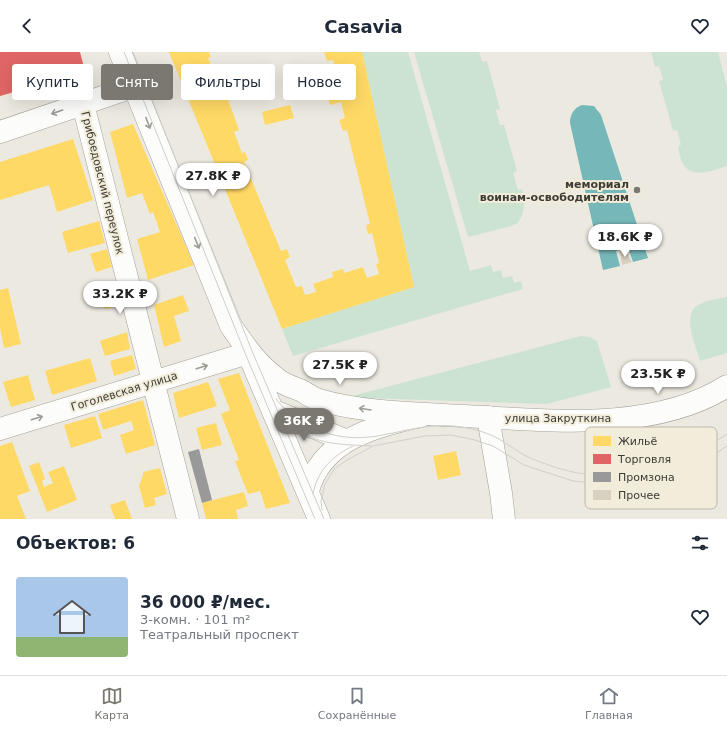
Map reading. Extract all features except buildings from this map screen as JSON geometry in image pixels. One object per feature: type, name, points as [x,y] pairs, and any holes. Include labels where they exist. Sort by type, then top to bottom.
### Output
[{"type":"street","points":[[120,52],[128,64]]},
{"type":"street","points":[[136,52],[138,64]]},
{"type":"street","points":[[0,132],[101,98]]},
{"type":"street","points":[[147,100],[231,326],[248,352],[319,519]]},
{"type":"street","name":"Грибоедовский переулок","points":[[83,104],[188,519]]},
{"type":"street","name":"Гоголевская улица","points":[[0,429],[248,352]]},
{"type":"street","name":"улица Закруткина","points":[[248,352],[276,379],[318,399],[367,409],[432,414],[596,420],[639,416],[667,411],[696,402],[727,386]]},
{"type":"street","points":[[274,411],[348,441]]},
{"type":"street","name":"улица Закруткина","points":[[308,492],[310,481],[321,462],[327,455],[355,436],[380,426],[432,414]]},
{"type":"street","points":[[488,417],[504,519]]},
{"type":"green space","points":[[362,52],[408,52],[470,271],[491,265],[493,272],[501,270],[503,278],[512,276],[514,283],[521,281],[523,289],[293,356],[282,329],[414,287]]},
{"type":"green space","points":[[414,52],[479,52],[482,62],[487,61],[500,109],[496,110],[500,125],[504,125],[517,171],[513,173],[518,190],[522,189],[523,194],[524,206],[518,223],[468,237]]},
{"type":"green space","points":[[651,52],[718,52],[727,87],[727,166],[698,173],[687,169],[683,164],[680,158],[678,146],[681,145],[677,130],[673,131],[659,81],[663,80],[659,66],[655,67]]},
{"type":"green space","points":[[727,297],[727,353],[700,361],[691,330],[691,314],[694,308],[700,304]]},
{"type":"green space","points":[[581,336],[590,337],[597,341],[611,387],[547,404],[363,398],[352,396]]},
{"type":"water","points":[[582,105],[594,106],[601,115],[648,258],[633,262],[628,247],[616,251],[620,266],[603,270],[570,123],[573,112]]},
{"type":"tram line","points":[[124,52],[245,353],[315,519]]},
{"type":"tram line","points":[[133,52],[252,351],[324,519]]},
{"type":"tram line","points":[[276,399],[295,417],[318,430],[330,434],[356,438],[372,437],[428,427],[462,427],[477,430],[499,439],[533,459],[557,468],[585,474]]},
{"type":"tram line","points":[[282,416],[300,431],[319,440],[342,444],[372,446]]},
{"type":"tram line","points":[[717,440],[727,434]]},
{"type":"tram line","points":[[322,510],[321,501],[325,484],[334,469],[373,446],[425,436],[451,435],[475,440],[493,446],[524,465],[573,481],[585,482]]},
{"type":"tram line","points":[[313,494],[322,471],[338,454],[353,446]]},
{"type":"tram line","points":[[717,453],[727,446]]},
{"type":"place","name":"мемориал воинам-освободителям","points":[[637,190]]}]
